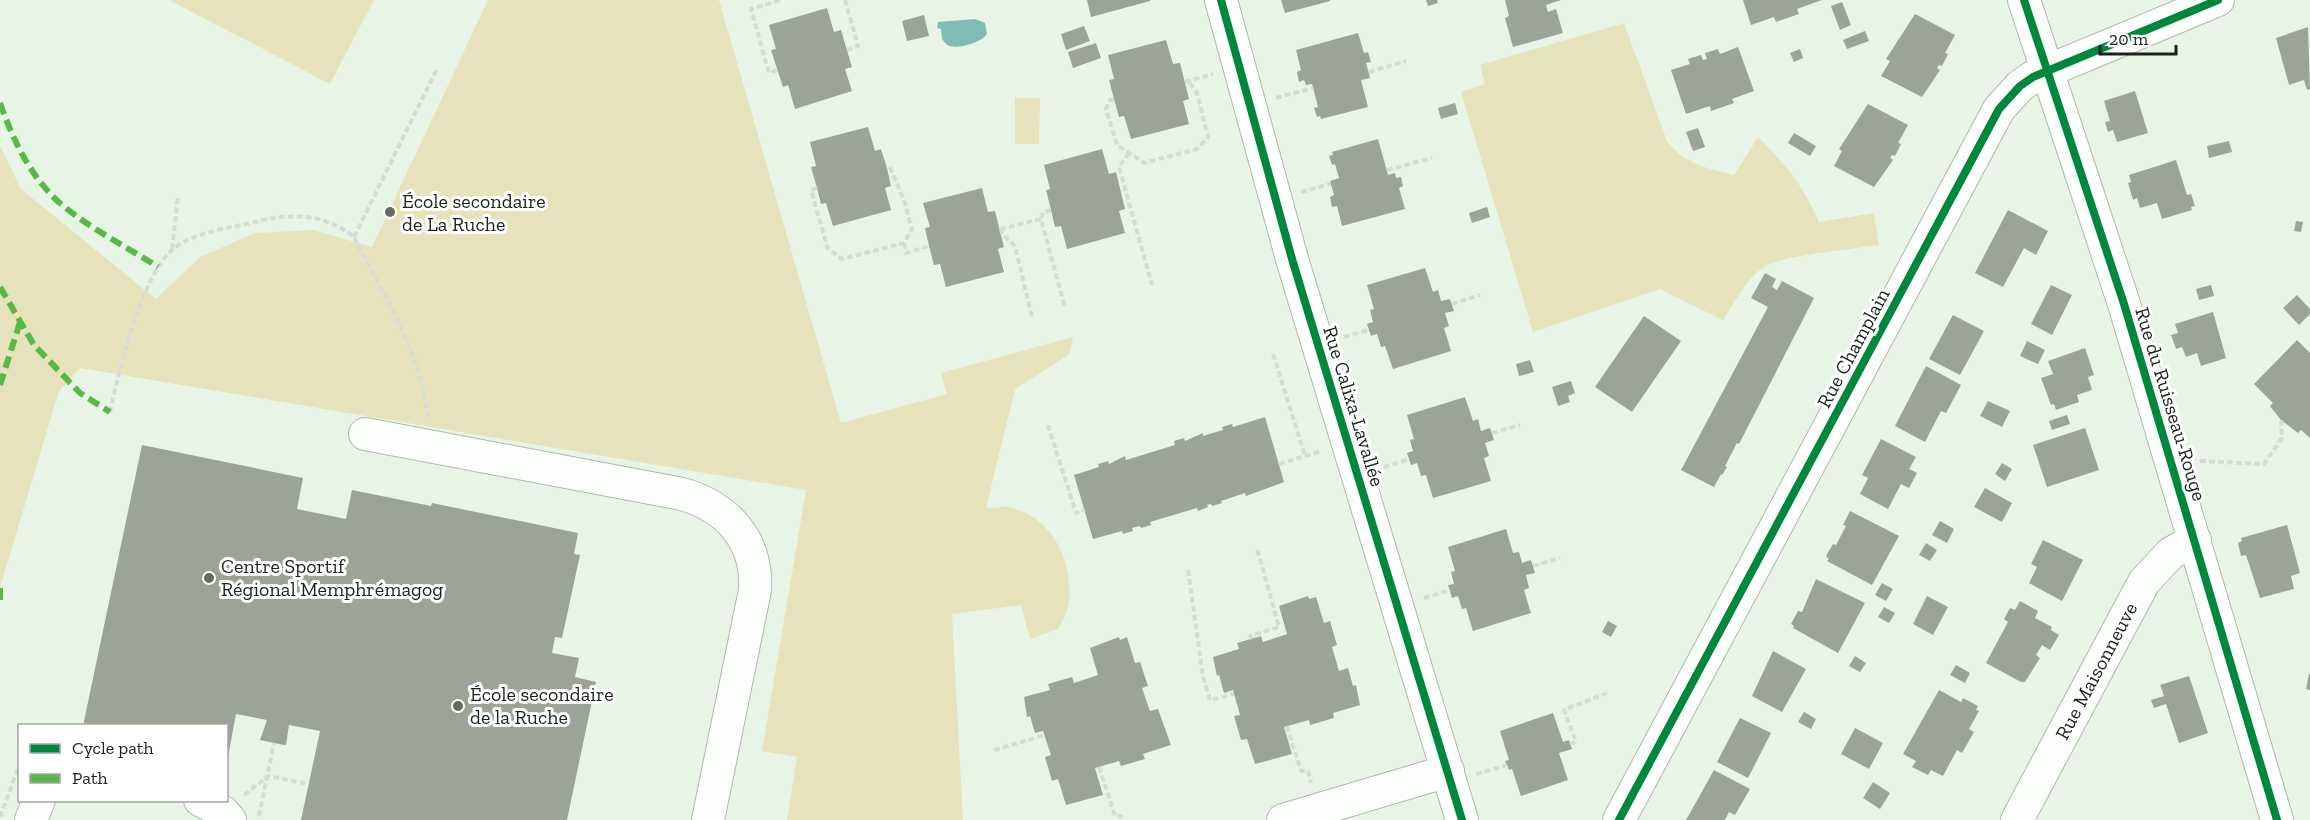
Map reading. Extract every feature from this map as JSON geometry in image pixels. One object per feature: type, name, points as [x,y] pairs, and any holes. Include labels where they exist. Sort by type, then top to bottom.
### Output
[{"type":"street","name":"Rue Calixa-Lavallée","points":[[1221,0],[1292,260],[1462,820]]},
{"type":"street","name":"Rue du Ruisseau-Rouge","points":[[2024,0],[2124,304],[2277,820]]},
{"type":"street","name":"Rue Champlain","points":[[1619,820],[1988,126],[2015,91],[2047,70],[2218,0]]},
{"type":"street","points":[[366,434],[701,499],[718,508],[744,537],[756,573],[755,590],[708,820]]},
{"type":"street","name":"Rue Maisonneuve","points":[[2016,820],[2144,582],[2171,553],[2195,540]]},
{"type":"street","points":[[1282,820],[1448,771]]},
{"type":"street","points":[[30,820],[39,802]]},
{"type":"street","points":[[206,802],[244,818]]},
{"type":"path","points":[[777,70],[770,73],[751,9],[781,0]]},
{"type":"path","points":[[845,0],[858,46],[847,50]]},
{"type":"path","points":[[1369,72],[1406,61]]},
{"type":"path","points":[[354,237],[437,69]]},
{"type":"path","points":[[1114,99],[1110,100],[1106,109],[1117,146],[1144,163],[1197,149],[1208,136],[1197,93],[1188,81]]},
{"type":"path","points":[[1249,106],[1313,88]]},
{"type":"path","points":[[1128,153],[1119,167],[1123,190],[1152,285]]},
{"type":"path","points":[[1387,170],[1432,158]]},
{"type":"path","points":[[887,168],[890,167],[903,197],[912,229],[904,243],[906,253],[929,246]]},
{"type":"path","points":[[817,188],[811,190],[828,249],[842,259],[904,243]]},
{"type":"path","points":[[172,250],[178,195]]},
{"type":"path","points":[[1051,210],[1043,212],[1041,219],[1065,308]]},
{"type":"path","points":[[110,412],[138,312],[158,267],[172,250],[190,240],[281,216],[309,216],[340,226],[354,237],[413,356],[426,397],[430,446]]},
{"type":"path","points":[[1032,317],[1015,246],[1002,234],[1000,229],[1041,219]]},
{"type":"path","points":[[1452,304],[1480,295]]},
{"type":"path","points":[[1273,354],[1305,456]]},
{"type":"path","points":[[2174,468],[2197,461],[2264,465],[2282,438],[2281,420]]},
{"type":"path","points":[[1492,433],[1520,424]]},
{"type":"path","points":[[1048,425],[1076,513],[1084,510]]},
{"type":"path","points":[[1279,464],[1348,444]]},
{"type":"path","points":[[1252,639],[1250,636],[1280,627],[1257,549]]},
{"type":"path","points":[[1533,566],[1560,558]]},
{"type":"path","points":[[1188,570],[1203,676],[1210,700],[1234,694]]},
{"type":"path","points":[[1570,744],[1576,742],[1564,710],[1607,693]]},
{"type":"path","points":[[1287,726],[1301,771],[1308,771],[1318,809]]},
{"type":"path","points":[[994,750],[1044,735]]},
{"type":"path","points":[[244,818],[268,776],[274,743]]},
{"type":"path","points":[[1099,767],[1115,816],[1121,816],[1122,820]]},
{"type":"path","points":[[0,817],[18,768]]},
{"type":"path","points":[[268,776],[309,784]]},
{"type":"shaded area","points":[[169,0],[374,0],[330,84]]},
{"type":"shaded area","points":[[488,0],[719,0],[841,423],[947,394],[941,373],[1073,337],[1070,354],[1015,389],[986,508],[1009,507],[1025,512],[1049,531],[1064,557],[1068,572],[1069,603],[1066,613],[1058,629],[1030,639],[1021,605],[952,614],[963,820],[787,820],[797,757],[762,751],[806,490],[80,368],[59,391],[0,588],[0,146],[21,189],[156,299],[200,257],[255,233],[314,230],[372,247]]},
{"type":"shaded area","points":[[1624,23],[1667,141],[1674,149],[1697,164],[1734,175],[1758,137],[1793,176],[1807,197],[1819,222],[1874,213],[1879,245],[1804,256],[1766,266],[1747,283],[1723,320],[1660,289],[1533,332],[1461,92],[1485,84],[1480,65]]},
{"type":"shaded area","points":[[1015,98],[1040,98],[1039,144],[1015,144]]},
{"type":"water","points":[[975,19],[985,23],[987,34],[968,45],[957,47],[947,45],[942,39],[941,29],[937,28],[938,22]]},
{"type":"building","points":[[1087,0],[1150,0],[1150,1],[1091,17]]},
{"type":"building","points":[[1281,0],[1330,0],[1330,1],[1285,13]]},
{"type":"building","points":[[1426,0],[1437,0],[1438,3],[1428,6]]},
{"type":"building","points":[[1505,0],[1561,0],[1546,5],[1548,12],[1556,9],[1563,33],[1513,47],[1505,18],[1509,16]]},
{"type":"building","points":[[1743,0],[1822,0],[1797,9],[1799,14],[1776,22],[1774,17],[1751,25]]},
{"type":"building","points":[[1842,2],[1851,25],[1840,30],[1831,6]]},
{"type":"building","points":[[827,8],[834,32],[841,30],[852,67],[845,69],[852,91],[795,109],[788,85],[783,87],[771,50],[776,49],[769,25]]},
{"type":"building","points":[[1915,14],[1955,35],[1945,53],[1948,54],[1942,66],[1939,65],[1937,68],[1940,70],[1922,97],[1881,76],[1890,61],[1886,59]]},
{"type":"building","points":[[924,15],[929,36],[907,41],[902,21]]},
{"type":"building","points":[[1084,26],[1090,41],[1066,50],[1061,34]]},
{"type":"building","points":[[2308,27],[2310,89],[2307,90],[2304,80],[2289,85],[2276,38]]},
{"type":"building","points":[[1865,31],[1869,41],[1847,49],[1843,40]]},
{"type":"building","points":[[1358,33],[1364,53],[1368,52],[1371,62],[1366,63],[1370,78],[1361,80],[1368,107],[1321,119],[1320,116],[1317,117],[1314,108],[1318,107],[1312,84],[1306,85],[1304,80],[1299,82],[1297,72],[1301,70],[1296,50]]},
{"type":"building","points":[[1166,40],[1173,64],[1180,63],[1189,99],[1183,101],[1189,124],[1131,139],[1124,116],[1119,117],[1114,99],[1109,80],[1114,79],[1108,55]]},
{"type":"building","points":[[1096,43],[1101,58],[1073,68],[1068,52]]},
{"type":"building","points":[[1738,47],[1754,91],[1732,99],[1734,103],[1711,111],[1710,106],[1686,114],[1671,70],[1690,64],[1688,59],[1701,55],[1703,60],[1707,59],[1705,53],[1718,49],[1720,54]]},
{"type":"building","points":[[1800,49],[1803,58],[1794,62],[1790,53]]},
{"type":"building","points":[[2135,91],[2148,133],[2117,142],[2113,130],[2108,132],[2105,122],[2110,121],[2104,101]]},
{"type":"building","points":[[1455,103],[1458,114],[1441,119],[1438,108]]},
{"type":"building","points":[[1868,104],[1908,125],[1898,143],[1901,144],[1895,156],[1892,155],[1890,158],[1893,160],[1874,187],[1834,166],[1842,151],[1839,149]]},
{"type":"building","points":[[868,127],[875,151],[881,149],[887,168],[891,186],[885,188],[891,210],[833,226],[826,203],[821,204],[811,167],[816,166],[810,142]]},
{"type":"building","points":[[1698,128],[1705,147],[1693,151],[1686,132]]},
{"type":"building","points":[[1794,133],[1816,146],[1810,156],[1788,143]]},
{"type":"building","points":[[1378,139],[1388,175],[1395,173],[1396,178],[1401,177],[1403,186],[1399,188],[1405,209],[1342,226],[1337,206],[1332,207],[1330,197],[1334,195],[1330,181],[1339,178],[1335,164],[1332,165],[1329,156],[1333,155],[1332,152]]},
{"type":"building","points":[[2229,141],[2232,152],[2209,158],[2207,146]]},
{"type":"building","points":[[1102,149],[1109,174],[1116,172],[1125,209],[1119,211],[1125,233],[1067,249],[1061,226],[1055,227],[1046,190],[1050,189],[1044,165]]},
{"type":"building","points":[[2176,160],[2187,195],[2191,194],[2195,206],[2191,207],[2192,210],[2162,219],[2157,203],[2140,208],[2137,198],[2133,200],[2128,183],[2131,182],[2129,175]]},
{"type":"building","points":[[982,188],[988,212],[995,211],[1004,247],[998,249],[1004,272],[946,287],[940,264],[934,265],[925,228],[930,227],[923,203]]},
{"type":"building","points":[[1487,207],[1490,217],[1472,223],[1469,213]]},
{"type":"building","points":[[2008,210],[2048,231],[2036,255],[2024,248],[2003,287],[1975,273]]},
{"type":"building","points":[[2296,221],[2303,222],[2301,232],[2294,231]]},
{"type":"building","points":[[1425,268],[1433,292],[1438,290],[1441,301],[1450,299],[1454,311],[1445,313],[1449,326],[1444,328],[1451,351],[1393,369],[1385,346],[1381,347],[1377,334],[1371,336],[1367,324],[1373,322],[1370,310],[1374,309],[1367,285]]},
{"type":"building","points":[[1765,273],[1776,279],[1772,287],[1777,290],[1782,281],[1814,298],[1739,444],[1737,443],[1725,466],[1727,467],[1714,487],[1681,470],[1768,307],[1751,298]]},
{"type":"building","points":[[2051,285],[2072,295],[2052,335],[2031,324]]},
{"type":"building","points":[[2211,285],[2214,296],[2199,300],[2196,289]]},
{"type":"building","points":[[2297,295],[2310,309],[2310,314],[2299,325],[2283,308]]},
{"type":"building","points":[[2213,312],[2226,358],[2201,366],[2197,353],[2186,357],[2182,347],[2176,349],[2171,335],[2178,333],[2175,324]]},
{"type":"building","points":[[1953,315],[1984,331],[1960,375],[1929,359]]},
{"type":"building","points":[[1644,316],[1681,341],[1632,412],[1595,387]]},
{"type":"building","points":[[2297,340],[2310,353],[2310,438],[2301,430],[2298,433],[2281,420],[2270,406],[2273,403],[2254,384]]},
{"type":"building","points":[[2027,341],[2045,350],[2038,364],[2020,356]]},
{"type":"building","points":[[2085,348],[2094,375],[2088,377],[2092,390],[2077,395],[2079,402],[2056,410],[2054,404],[2051,405],[2041,378],[2053,374],[2048,361]]},
{"type":"building","points":[[1530,360],[1534,372],[1519,376],[1516,364]]},
{"type":"building","points":[[1926,366],[1961,385],[1946,413],[1941,411],[1925,442],[1895,426]]},
{"type":"building","points":[[1571,381],[1575,393],[1568,396],[1570,402],[1558,406],[1552,387]]},
{"type":"building","points":[[1465,397],[1473,421],[1478,419],[1481,431],[1490,428],[1494,440],[1485,443],[1489,456],[1484,458],[1491,481],[1433,498],[1426,475],[1421,476],[1417,463],[1411,465],[1407,453],[1413,451],[1410,440],[1414,439],[1407,415]]},
{"type":"building","points":[[1988,401],[2010,411],[2002,427],[1980,416]]},
{"type":"building","points":[[2067,415],[2070,424],[2052,430],[2049,421]]},
{"type":"building","points":[[1265,417],[1284,482],[1246,496],[1245,493],[1221,501],[1222,503],[1207,505],[1208,507],[1198,511],[1197,508],[1150,522],[1151,525],[1132,528],[1133,531],[1123,534],[1122,531],[1093,539],[1074,475],[1099,467],[1098,464],[1108,461],[1109,464],[1125,456],[1126,460],[1175,445],[1174,441],[1184,438],[1185,441],[1203,433],[1203,436],[1223,430],[1222,427],[1232,424],[1233,427]]},
{"type":"building","points":[[2085,428],[2099,470],[2047,487],[2033,445]]},
{"type":"building","points":[[1881,439],[1916,457],[1909,469],[1917,473],[1909,488],[1901,484],[1888,509],[1860,494],[1868,478],[1862,475]]},
{"type":"building","points":[[142,445],[303,478],[297,509],[346,519],[352,490],[431,506],[432,503],[578,533],[574,554],[580,555],[562,638],[555,637],[552,653],[579,658],[575,677],[596,682],[567,820],[301,820],[320,731],[289,725],[286,745],[284,745],[260,740],[267,720],[236,714],[228,757],[228,724],[83,724]]},
{"type":"building","points":[[2002,463],[2012,469],[2005,481],[1995,474]]},
{"type":"building","points":[[1985,488],[2012,503],[2002,522],[1974,507]]},
{"type":"building","points":[[1850,511],[1899,536],[1872,585],[1827,561],[1829,559],[1826,556],[1833,544],[1836,545],[1846,526],[1843,525]]},
{"type":"building","points":[[1940,521],[1954,529],[1947,543],[1932,535]]},
{"type":"building","points":[[2287,525],[2300,573],[2291,576],[2294,589],[2260,598],[2246,555],[2241,556],[2238,543],[2242,541],[2241,538]]},
{"type":"building","points":[[1506,529],[1513,553],[1519,552],[1522,563],[1531,560],[1535,573],[1526,575],[1529,588],[1524,590],[1531,613],[1473,631],[1466,608],[1462,609],[1458,596],[1452,598],[1448,585],[1454,584],[1451,572],[1455,571],[1448,547]]},
{"type":"building","points":[[2043,540],[2083,560],[2062,601],[2029,583],[2037,567],[2031,564]]},
{"type":"building","points":[[1926,543],[1937,550],[1930,561],[1919,555]]},
{"type":"building","points":[[1816,579],[1865,603],[1838,653],[1793,628],[1791,624],[1798,611],[1802,612]]},
{"type":"building","points":[[1882,583],[1893,589],[1886,601],[1875,595]]},
{"type":"building","points":[[1308,596],[1309,599],[1316,597],[1324,623],[1330,621],[1337,645],[1332,647],[1339,671],[1348,668],[1353,686],[1356,685],[1360,705],[1333,713],[1334,718],[1310,725],[1309,720],[1284,727],[1292,754],[1255,764],[1247,739],[1241,740],[1234,716],[1240,715],[1233,690],[1224,693],[1213,657],[1239,649],[1237,643],[1261,636],[1263,642],[1287,634],[1279,606]]},
{"type":"building","points":[[1927,596],[1948,607],[1933,635],[1913,624]]},
{"type":"building","points":[[2020,601],[2038,611],[2035,618],[2052,627],[2051,630],[2059,635],[2050,650],[2042,645],[2036,655],[2040,658],[2025,682],[1986,663],[2008,622],[2004,619],[2010,608],[2015,610]]},
{"type":"building","points":[[1884,607],[1895,613],[1889,623],[1878,617]]},
{"type":"building","points":[[1608,621],[1617,626],[1611,637],[1602,632]]},
{"type":"building","points":[[1119,637],[1120,640],[1127,637],[1135,663],[1140,662],[1148,686],[1142,688],[1150,711],[1158,709],[1171,745],[1143,754],[1145,759],[1121,766],[1119,761],[1095,768],[1103,795],[1066,805],[1058,779],[1052,781],[1045,757],[1051,755],[1043,731],[1035,733],[1030,716],[1027,717],[1024,697],[1050,690],[1048,684],[1072,677],[1074,683],[1098,675],[1090,648]]},
{"type":"building","points":[[1773,651],[1806,669],[1782,712],[1752,696]]},
{"type":"building","points":[[1855,656],[1866,663],[1860,672],[1849,666]]},
{"type":"building","points":[[1956,665],[1970,673],[1965,683],[1950,675]]},
{"type":"building","points":[[2310,674],[2310,690],[2306,689]]},
{"type":"building","points":[[2189,676],[2208,733],[2179,743],[2166,704],[2154,708],[2151,700],[2164,696],[2160,685]]},
{"type":"building","points":[[1939,690],[1961,702],[1963,698],[1978,706],[1976,710],[1979,711],[1969,729],[1974,732],[1962,753],[1957,750],[1943,776],[1931,770],[1928,775],[1912,767],[1916,761],[1903,754]]},
{"type":"building","points":[[1804,712],[1816,719],[1811,729],[1798,722]]},
{"type":"building","points":[[1553,713],[1563,742],[1569,740],[1572,749],[1559,753],[1568,780],[1521,796],[1512,769],[1509,770],[1505,761],[1509,760],[1500,731]]},
{"type":"building","points":[[1740,718],[1771,733],[1748,778],[1717,762]]},
{"type":"building","points":[[1855,728],[1883,743],[1869,769],[1841,754]]},
{"type":"building","points":[[1714,770],[1750,789],[1735,815],[1729,812],[1725,820],[1686,820]]},
{"type":"building","points":[[1873,782],[1890,793],[1880,809],[1863,798]]},
{"type":"marked path","points":[[0,103],[24,158],[50,194],[84,221],[158,267]]},
{"type":"marked path","points":[[0,287],[34,345],[80,393],[110,412]]},
{"type":"marked path","points":[[0,385],[21,319]]},
{"type":"marked path","points":[[0,588],[0,604]]},
{"type":"cycle path","points":[[1221,0],[1292,259],[1462,820]]},
{"type":"cycle path","points":[[2024,0],[2124,304],[2277,820]]},
{"type":"cycle path","points":[[1619,820],[1999,109],[2020,86],[2033,77],[2218,0]]},
{"type":"place","name":"École secondaire de La Ruche","points":[[390,212]]},
{"type":"place","name":"Centre Sportif Régional Memphrémagog","points":[[209,578]]},
{"type":"place","name":"École secondaire de la Ruche","points":[[458,706]]}]
